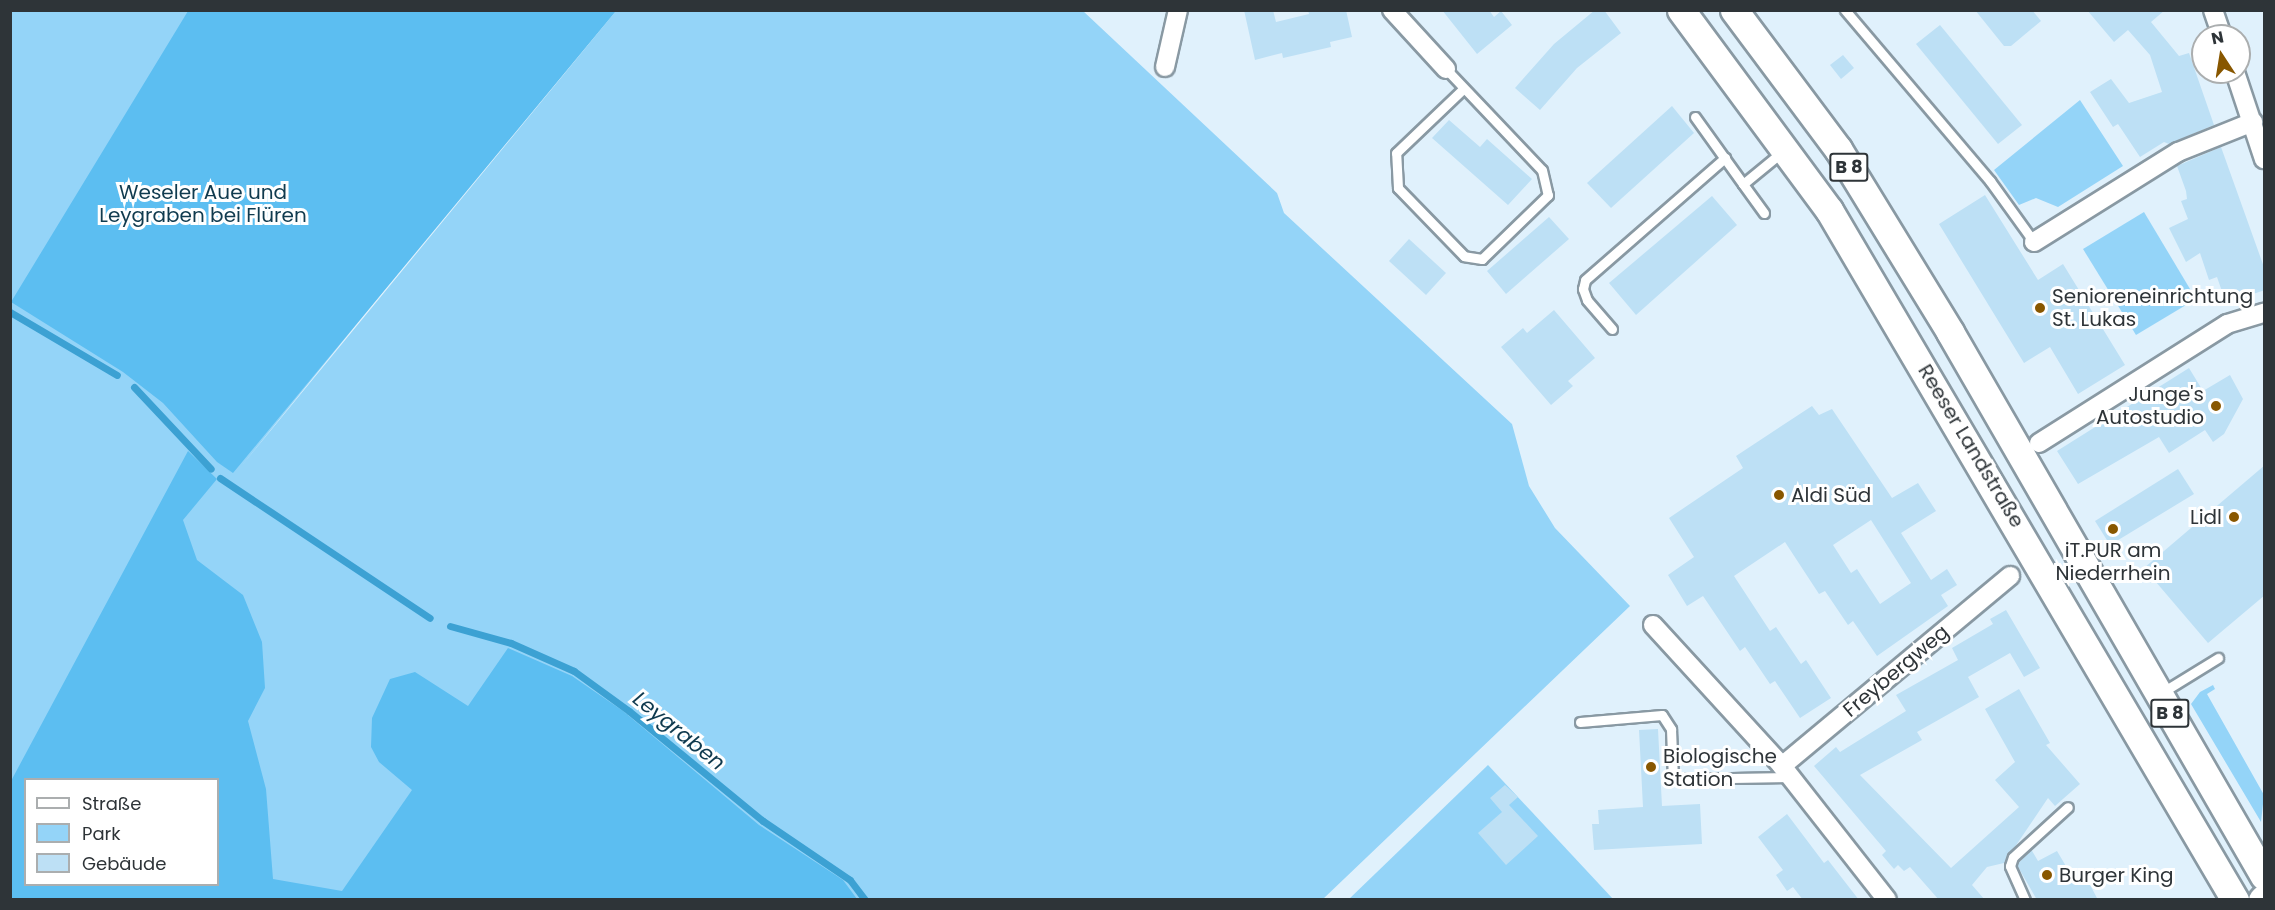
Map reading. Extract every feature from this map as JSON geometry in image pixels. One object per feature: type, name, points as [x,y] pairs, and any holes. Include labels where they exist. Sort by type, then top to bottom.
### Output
[{"type":"main road","name":"Reeser Landstraße","points":[[1680,10],[1786,149],[1898,322],[2235,900]]},
{"type":"main road","name":"Reeser Landstraße","points":[[1734,10],[1838,149],[1950,332],[2265,876]]},
{"type":"street","points":[[1165,67],[1178,10]]},
{"type":"street","points":[[1392,10],[1446,69]]},
{"type":"street","points":[[2239,84],[2265,159]]},
{"type":"street","points":[[2034,242],[2178,152],[2253,122]]},
{"type":"street","points":[[2039,443],[2227,324],[2265,313]]},
{"type":"street","name":"Freybergweg","points":[[1786,771],[2010,576]]},
{"type":"street","points":[[1653,625],[1786,771],[1887,900]]},
{"type":"lane","points":[[1845,10],[1990,181],[2034,242]]},
{"type":"lane","points":[[1446,69],[1542,170],[1548,195],[1482,259],[1464,256],[1398,188],[1395,153],[1463,89]]},
{"type":"lane","points":[[1695,117],[1764,213]]},
{"type":"lane","points":[[1743,184],[1786,149]]},
{"type":"lane","points":[[1612,329],[1587,300],[1582,289],[1585,280],[1725,158]]},
{"type":"lane","points":[[2159,694],[2218,658]]},
{"type":"lane","points":[[1580,722],[1662,715],[1671,729],[1673,779],[1786,771]]},
{"type":"lane","points":[[2025,900],[2010,866],[2013,856],[2068,807]]},
{"type":"green space","name":"Weseler Aue und Leygraben bei Flüren","points":[[10,11],[611,11],[239,469],[616,11],[1083,11],[1277,193],[1284,213],[1512,424],[1529,486],[1555,528],[1630,606],[1323,899],[11,899]]},
{"type":"green space","name":"Weseler Aue und Leygraben bei Flüren","points":[[188,11],[616,11],[233,473],[217,462],[163,403],[123,372],[11,302]]},
{"type":"green space","points":[[2080,100],[2123,166],[2058,207],[2036,198],[2019,205],[1994,170]]},
{"type":"green space","points":[[2144,212],[2196,299],[2136,335],[2083,249]]},
{"type":"green space","points":[[188,451],[217,479],[183,520],[197,560],[243,595],[262,642],[265,688],[248,721],[266,789],[273,879],[342,891],[412,790],[379,762],[371,747],[372,718],[390,679],[415,672],[468,706],[508,648],[572,676],[623,711],[759,825],[843,880],[857,899],[11,899],[11,781]]},
{"type":"green space","points":[[2213,685],[2215,689],[2207,694],[2264,795],[2261,822],[2191,704],[2200,692]]},
{"type":"green space","points":[[1488,765],[1613,899],[1348,900]]},
{"type":"building","points":[[1244,10],[1273,10],[1276,22],[1309,14],[1308,10],[1346,10],[1352,37],[1330,42],[1331,47],[1283,58],[1282,53],[1255,60]]},
{"type":"building","points":[[1442,10],[1489,10],[1494,17],[1501,11],[1512,25],[1477,54]]},
{"type":"building","points":[[1595,10],[1604,10],[1621,33],[1577,68],[1540,110],[1515,88],[1554,44]]},
{"type":"building","points":[[1975,10],[2032,10],[2041,21],[2011,46],[2004,46]]},
{"type":"building","points":[[2087,10],[2165,10],[2151,22],[2179,56],[2189,53],[2191,84],[2200,84],[2214,125],[2169,144],[2164,142],[2140,157],[2118,124],[2113,127],[2090,92],[2111,79],[2129,103],[2162,92],[2150,55],[2128,30],[2114,42]]},
{"type":"building","points":[[1940,25],[2022,125],[1998,144],[1916,44]]},
{"type":"building","points":[[1843,55],[1854,68],[1841,79],[1830,65]]},
{"type":"building","points":[[1672,106],[1694,133],[1611,208],[1587,183]]},
{"type":"building","points":[[1449,120],[1480,147],[1487,139],[1532,179],[1508,205],[1432,138]]},
{"type":"building","points":[[2221,147],[2265,270],[2265,290],[2226,303],[2217,277],[2209,280],[2200,253],[2186,262],[2169,228],[2188,219],[2181,201],[2187,199],[2186,191],[2177,166]]},
{"type":"building","name":"Senioreneinrichtung St. Lukas","points":[[1985,195],[2038,280],[2063,264],[2125,365],[2078,394],[2050,347],[2024,363],[1939,224]]},
{"type":"building","points":[[1712,196],[1737,225],[1636,315],[1609,283]]},
{"type":"building","points":[[1549,217],[1569,239],[1506,294],[1487,271]]},
{"type":"building","points":[[1409,239],[1446,273],[1426,295],[1389,261]]},
{"type":"building","points":[[1554,310],[1595,358],[1568,381],[1573,386],[1551,405],[1501,347],[1523,328],[1527,333]]},
{"type":"building","points":[[2189,368],[2203,391],[2230,375],[2243,399],[2224,434],[2213,442],[2205,430],[2169,453],[2159,437],[2078,484],[2057,451]]},
{"type":"building","points":[[1812,406],[1819,415],[1832,409],[1892,498],[1918,483],[1936,511],[1901,533],[1931,580],[1947,569],[1957,585],[1941,595],[1948,606],[1877,656],[1853,621],[1848,625],[1825,591],[1819,594],[1785,542],[1734,576],[1770,631],[1776,627],[1801,664],[1806,660],[1831,698],[1800,718],[1775,681],[1770,684],[1745,647],[1740,651],[1703,596],[1687,606],[1668,575],[1694,557],[1669,518],[1743,468],[1736,456]],"holes":[[[1871,520],[1911,583],[1880,604],[1857,569],[1851,573],[1833,545]]]},
{"type":"building","name":"Lidl","points":[[2265,465],[2265,595],[2208,643],[2144,568]]},
{"type":"building","points":[[2178,469],[2194,494],[2110,545],[2095,521]]},
{"type":"building","points":[[2006,610],[2040,668],[2024,677],[2010,653],[1968,677],[1979,697],[1917,732],[1922,740],[1860,775],[1951,868],[2019,807],[1995,780],[2015,762],[1985,709],[2019,689],[2050,743],[2046,745],[2080,784],[2055,806],[2048,798],[2004,863],[1987,867],[1972,885],[1985,900],[1939,900],[1910,867],[1904,871],[1898,865],[1894,869],[1882,855],[1886,851],[1814,766],[1836,747],[1840,752],[1906,711],[1896,695],[1958,660],[1952,648],[1993,624],[1990,619]]},
{"type":"building","name":"Biologische Station","points":[[1658,729],[1662,806],[1700,804],[1702,844],[1594,850],[1592,824],[1599,824],[1598,810],[1643,807],[1639,730]]},
{"type":"building","points":[[1505,785],[1518,797],[1509,805],[1538,836],[1506,865],[1478,833],[1502,812],[1490,798]]},
{"type":"building","points":[[1787,814],[1824,863],[1828,860],[1859,900],[1803,900],[1793,887],[1787,891],[1776,875],[1783,870],[1758,837]]},
{"type":"building","name":"Burger King","points":[[2031,849],[2038,861],[2057,851],[2076,883],[2086,877],[2098,900],[2037,900],[2017,865]]},
{"type":"waterway","name":"Leygraben","points":[[10,312],[117,375]]},
{"type":"waterway","name":"Leygraben","points":[[134,387],[211,469]]},
{"type":"waterway","name":"Leygraben","points":[[220,478],[430,618]]},
{"type":"waterway","name":"Leygraben","points":[[450,626],[511,643],[574,671],[629,711],[763,821],[850,880],[865,900]]},
{"type":"place","name":"Senioreneinrichtung St. Lukas","points":[[2040,308]]},
{"type":"place","name":"Junge's Autostudio","points":[[2216,406]]},
{"type":"place","name":"Aldi Süd","points":[[1779,495]]},
{"type":"place","name":"Lidl","points":[[2234,517]]},
{"type":"place","name":"iT.PUR am Niederrhein","points":[[2113,529]]},
{"type":"place","name":"Biologische Station","points":[[1651,767]]},
{"type":"place","name":"Burger King","points":[[2047,875]]}]
